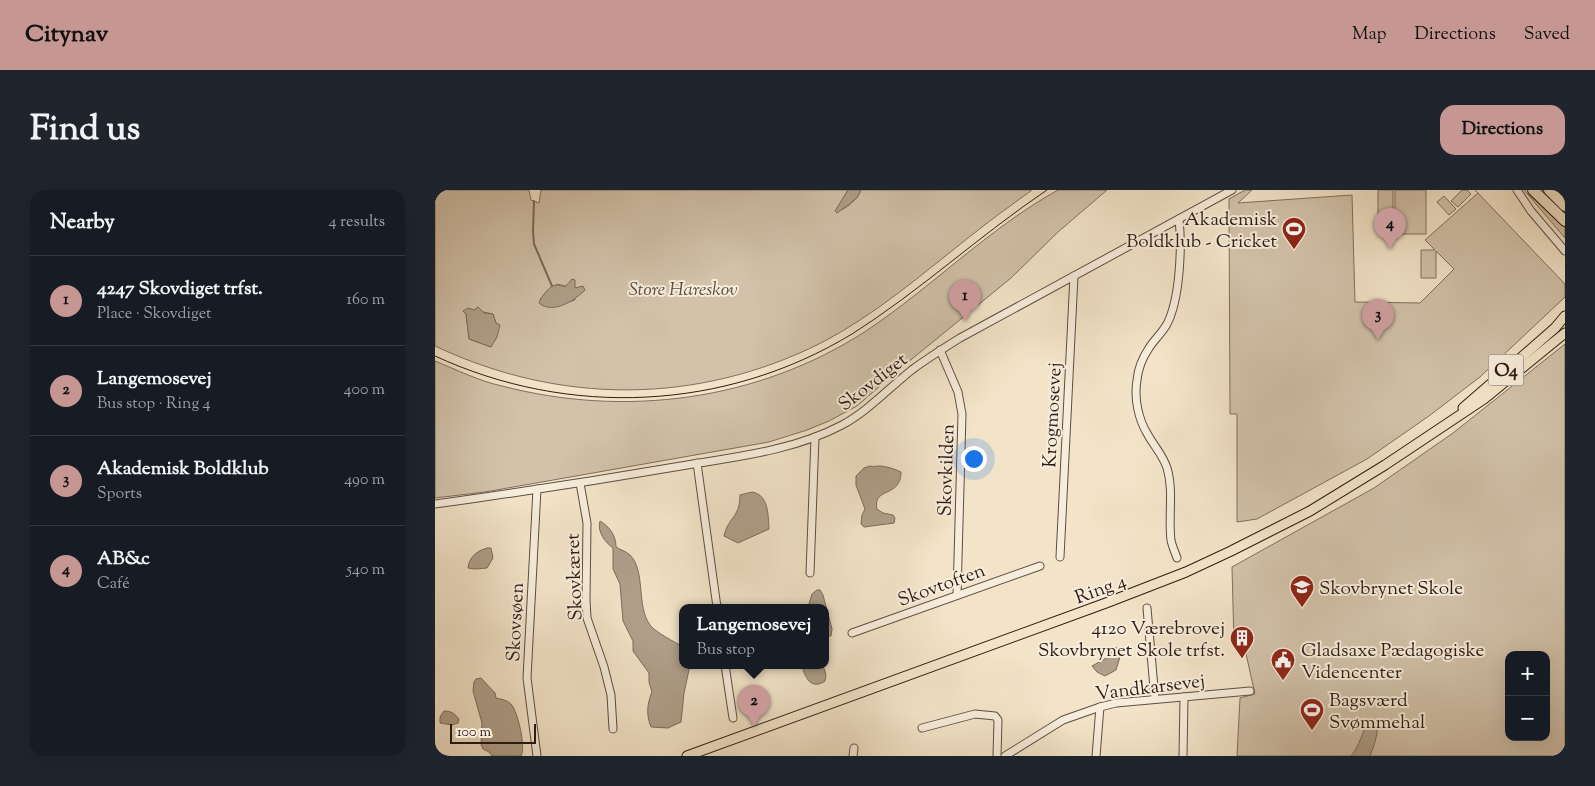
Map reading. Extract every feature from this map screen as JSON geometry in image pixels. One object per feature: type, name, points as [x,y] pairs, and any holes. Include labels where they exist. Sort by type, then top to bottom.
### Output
[{"type":"highway","points":[[1533,190],[1565,221]]},
{"type":"highway","points":[[1549,190],[1565,206]]},
{"type":"main road","name":"Ring 4","points":[[1446,423],[1548,334],[1565,316]]},
{"type":"main road","name":"Ring 4","points":[[687,756],[1186,572],[1268,533],[1310,511],[1385,466],[1484,399],[1565,333]]},
{"type":"street","name":"Skovdiget","points":[[435,504],[579,483],[697,463],[759,452],[815,437],[861,413],[940,350],[1232,190]]},
{"type":"street","points":[[1517,190],[1531,212],[1565,251]]},
{"type":"street","points":[[1177,558],[1171,537],[1170,486],[1167,469],[1161,454],[1144,428],[1136,397],[1137,380],[1141,365],[1149,348],[1166,326],[1173,313],[1177,294],[1179,219]]},
{"type":"street","name":"Krogmosevej","points":[[1061,557],[1075,276]]},
{"type":"street","name":"Skovkilden","points":[[940,350],[958,392],[963,414],[957,595]]},
{"type":"street","points":[[810,574],[815,437]]},
{"type":"street","points":[[697,463],[717,604]]},
{"type":"street","name":"Skovkæret","points":[[579,483],[587,523],[587,618],[604,666],[611,695],[613,729]]},
{"type":"street","name":"Skovsøen","points":[[537,489],[527,678],[537,756]]},
{"type":"street","name":"Skovtoften","points":[[852,633],[1041,566]]},
{"type":"street","points":[[1147,608],[1155,699]]},
{"type":"street","points":[[726,669],[733,718]]},
{"type":"street","name":"Vandkarsevej","points":[[1005,756],[1063,720],[1100,707],[1155,699],[1250,691]]},
{"type":"street","points":[[1183,756],[1184,697]]},
{"type":"street","points":[[1097,756],[1100,707]]},
{"type":"street","points":[[922,728],[975,714],[995,716],[998,720],[997,756]]},
{"type":"green space","name":"Store Hareskov","points":[[435,190],[529,190],[531,200],[539,203],[541,190],[848,190],[836,211],[851,204],[861,190],[1032,190],[897,294],[841,332],[821,343],[774,363],[726,378],[677,387],[628,390],[579,387],[531,379],[482,365],[435,346]],"holes":[[[557,284],[575,288],[575,300],[553,307],[540,299]],[[474,310],[493,314],[496,323],[491,347],[469,339],[466,314]]]},
{"type":"green space","points":[[1058,190],[1107,190],[1058,232],[1011,278],[857,406],[829,421],[769,442],[485,492],[435,498],[435,361],[493,384],[549,396],[596,401],[643,401],[690,397],[736,388],[781,374],[824,355],[866,331],[1008,222]]},
{"type":"green space","points":[[1245,190],[1252,190],[1238,203],[1352,195],[1355,302],[1420,303],[1454,269],[1436,251],[1436,278],[1421,278],[1421,250],[1435,250],[1425,240],[1478,193],[1565,284],[1565,297],[1480,377],[1429,416],[1367,459],[1257,519],[1237,522],[1237,414],[1230,414],[1229,199]]},
{"type":"green space","points":[[1378,190],[1393,190],[1393,234],[1380,234],[1378,229]]},
{"type":"green space","points":[[1395,190],[1426,190],[1426,234],[1395,234]]},
{"type":"green space","points":[[1462,190],[1467,190],[1471,194],[1458,207],[1451,201]]},
{"type":"green space","points":[[1524,190],[1565,228],[1565,238]]},
{"type":"green space","points":[[1444,196],[1456,209],[1449,215],[1437,202]]},
{"type":"green space","points":[[1565,344],[1565,756],[1237,756],[1240,698],[1255,694],[1244,645],[1234,645],[1232,567],[1374,488],[1453,433]]},
{"type":"shaded area","points":[[848,190],[861,190],[857,198],[837,213],[835,211]]},
{"type":"shaded area","points":[[572,279],[575,280],[575,288],[583,286],[585,290],[576,298],[557,307],[545,306],[539,303],[543,295],[551,287],[556,285],[565,287]]},
{"type":"shaded area","points":[[478,307],[484,313],[493,314],[496,323],[500,325],[497,337],[491,347],[469,339],[466,314],[463,311],[468,308],[474,310]]},
{"type":"shaded area","points":[[870,466],[884,467],[901,472],[897,486],[882,494],[877,502],[877,509],[883,513],[893,515],[895,518],[894,523],[864,527],[861,524],[865,509],[856,485],[856,476],[864,468]]},
{"type":"shaded area","points":[[752,492],[758,494],[765,501],[769,529],[738,543],[724,536],[738,508],[740,495]]},
{"type":"shaded area","points":[[600,521],[607,526],[615,539],[616,547],[630,555],[635,562],[640,579],[643,608],[650,625],[679,645],[679,669],[689,669],[681,722],[668,728],[651,727],[649,723],[648,710],[652,692],[649,673],[633,651],[633,641],[623,621],[620,584],[613,569],[613,548],[602,536],[599,525]]},
{"type":"shaded area","points":[[487,548],[491,548],[493,558],[487,568],[468,568],[474,555]]},
{"type":"shaded area","points":[[820,590],[825,604],[809,604],[812,594]]},
{"type":"shaded area","points":[[829,618],[832,629],[831,636],[829,636]]},
{"type":"shaded area","points":[[1116,647],[1120,657],[1116,670],[1105,676],[1097,672],[1092,666],[1112,655],[1112,650]]},
{"type":"shaded area","points":[[803,669],[824,669],[825,681],[820,684],[812,683],[804,674]]},
{"type":"shaded area","points":[[481,678],[495,693],[496,698],[508,702],[514,708],[522,738],[521,756],[492,756],[483,749],[481,744],[482,723],[473,691],[474,682],[476,679]]},
{"type":"shaded area","points":[[444,711],[456,715],[459,719],[458,723],[452,725],[440,723],[440,717]]},
{"type":"shaded area","points":[[1369,719],[1376,722],[1377,733],[1370,756],[1351,756],[1359,744]]},
{"type":"waterway","points":[[534,201],[534,244],[552,286]]},
{"type":"tram line","points":[[435,356],[486,376],[539,390],[592,397],[646,397],[700,391],[752,379],[803,360],[852,334],[902,300],[998,225],[1047,190]]},
{"type":"place","name":"AB&c","points":[[1390,249]]},
{"type":"place","name":"Akademisk Boldklub - Cricket","points":[[1294,250]]},
{"type":"place","name":"4247 Skovdiget trfst.","points":[[965,321]]},
{"type":"place","name":"Akademisk Boldklub","points":[[1378,340]]},
{"type":"place","name":"Skovbrynet Skole","points":[[1302,608]]},
{"type":"place","name":"4120 Værebrovej Skovbrynet Skole trfst.","points":[[1242,659]]},
{"type":"place","name":"Gladsaxe Pædagogiske Videncenter","points":[[1283,681]]},
{"type":"place","name":"Langemosevej","points":[[754,726]]},
{"type":"place","name":"Bagsværd Svømmehal","points":[[1312,731]]}]
